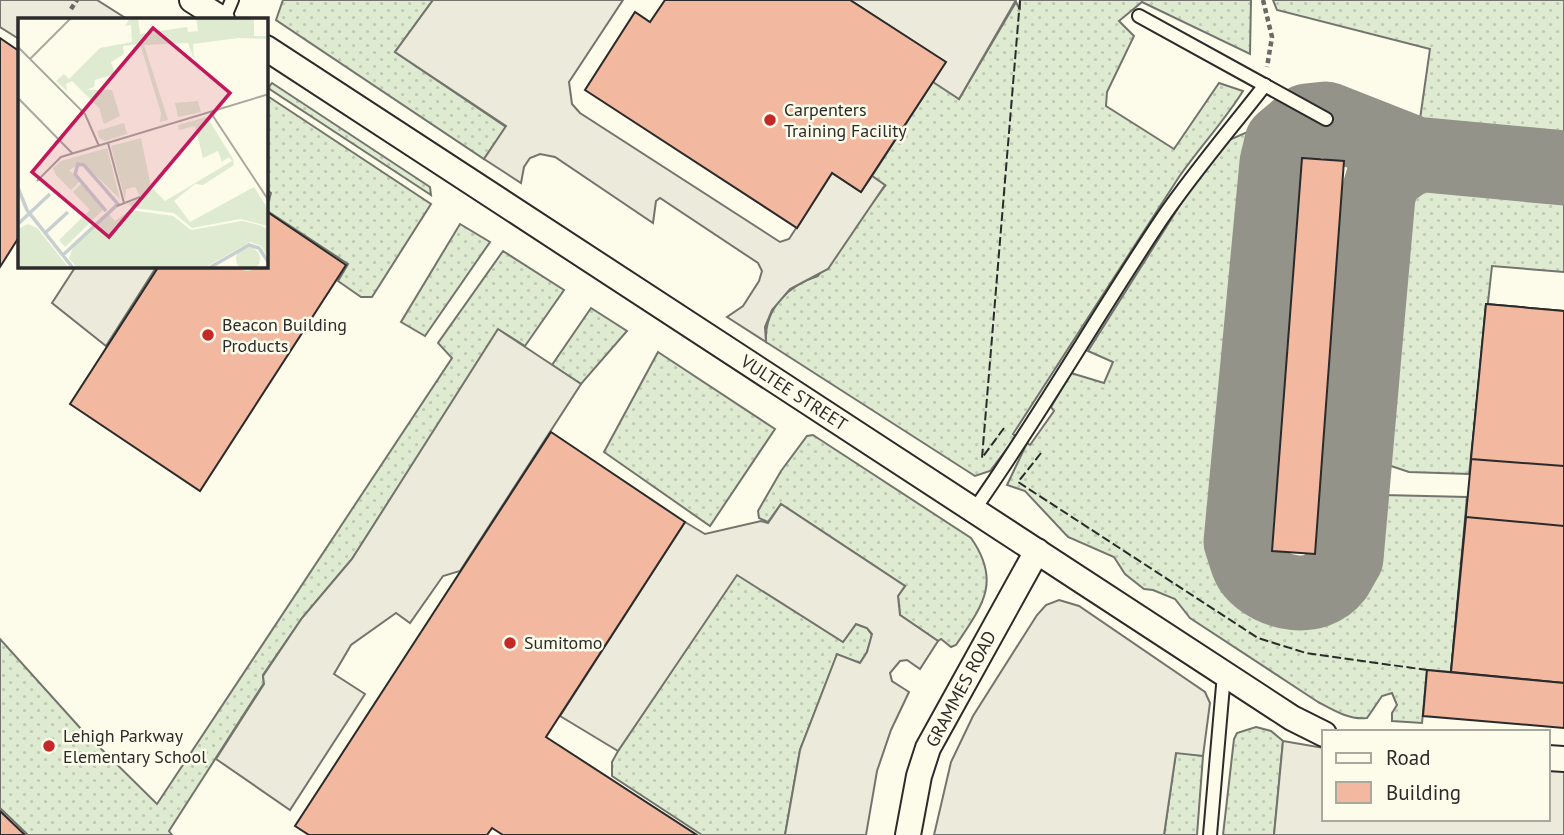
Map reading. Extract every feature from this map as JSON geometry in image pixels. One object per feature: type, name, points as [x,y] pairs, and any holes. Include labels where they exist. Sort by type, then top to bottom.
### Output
[{"type":"street","points":[[192,0],[221,18]]},
{"type":"street","name":"VULTEE STREET","points":[[268,49],[1224,674],[1313,731],[1322,733]]},
{"type":"street","name":"GRAMMES ROAD","points":[[908,835],[919,776],[928,748],[1037,551]]},
{"type":"lane","points":[[223,18],[232,0]]},
{"type":"lane","points":[[1139,16],[1326,119]]},
{"type":"lane","points":[[974,510],[1023,441],[1160,221],[1194,172],[1265,85]]},
{"type":"lane","points":[[1210,835],[1224,674]]},
{"type":"path","points":[[71,9],[77,0]]},
{"type":"path","points":[[1263,0],[1272,37],[1265,85]]},
{"type":"green space","points":[[283,0],[433,0],[395,52],[506,127],[484,159],[276,20]]},
{"type":"green space","points":[[1020,0],[1251,0],[1250,54],[1142,2],[1119,21],[1134,36],[1107,92],[1106,106],[1174,149],[1219,83],[1243,91],[1177,180],[1013,434],[1016,437],[990,471],[975,476],[766,342],[766,330],[780,300],[797,285],[818,276],[885,186],[872,176],[934,80],[959,99],[1016,2],[1020,10]]},
{"type":"green space","points":[[1273,0],[1564,0],[1564,148],[1418,133],[1430,49],[1277,10]]},
{"type":"green space","points":[[272,83],[430,187],[431,195],[268,88]]},
{"type":"green space","points":[[268,96],[431,204],[372,297],[361,297],[338,281],[348,264],[268,211],[271,193],[268,191]]},
{"type":"green space","points":[[1252,130],[1266,135],[1228,549],[1234,571],[1244,587],[1257,598],[1273,604],[1291,608],[1351,611],[1364,487],[1383,495],[1467,497],[1451,672],[1427,670],[1422,723],[1392,721],[1392,713],[1397,705],[1392,693],[1382,696],[1367,718],[1348,716],[1318,702],[1190,618],[1175,599],[1144,589],[1125,574],[1114,557],[1068,537],[1025,491],[1007,485],[1027,443],[1030,445],[1054,411],[1051,407],[1071,373],[1104,383],[1113,362],[1088,351],[1192,186],[1229,140]]},
{"type":"green space","points":[[1449,173],[1564,185],[1564,272],[1492,266],[1469,474],[1409,472],[1367,458],[1386,223],[1398,203],[1411,189],[1426,180]]},
{"type":"green space","points":[[460,224],[490,242],[425,336],[401,322]]},
{"type":"green space","points":[[503,251],[564,290],[525,346],[499,330],[352,559],[302,618],[263,675],[264,683],[169,831],[172,835],[28,835],[0,808],[0,639],[82,730],[157,804],[452,358],[438,343]]},
{"type":"green space","points":[[591,308],[627,331],[581,384],[552,365]]},
{"type":"green space","points":[[658,352],[775,429],[710,526],[604,452]]},
{"type":"green space","points":[[813,435],[971,538],[980,554],[987,581],[980,606],[956,645],[951,647],[941,639],[938,641],[900,615],[898,596],[905,586],[781,504],[768,522],[759,518],[758,511],[781,471],[807,436]]},
{"type":"green space","points":[[737,574],[843,642],[856,624],[867,628],[872,635],[867,652],[860,663],[837,655],[800,750],[785,835],[702,835],[612,776],[612,762],[618,751]]},
{"type":"green space","points":[[1256,727],[1271,731],[1283,741],[1274,835],[1223,835],[1234,739],[1237,733]]},
{"type":"green space","points":[[1176,752],[1203,756],[1197,835],[1164,835]]},
{"type":"shaded area","points":[[0,0],[97,0],[125,18],[18,18],[18,38],[0,27]]},
{"type":"shaded area","points":[[433,0],[623,0],[569,82],[572,104],[580,113],[780,242],[789,239],[832,173],[861,192],[872,176],[885,185],[828,269],[790,289],[772,310],[765,327],[766,342],[727,317],[743,306],[759,281],[762,271],[758,263],[660,198],[656,201],[653,223],[555,157],[540,154],[530,158],[524,167],[521,183],[484,159],[506,126],[395,52]]},
{"type":"shaded area","points":[[850,0],[1016,0],[959,99],[933,82],[945,62]]},
{"type":"shaded area","points":[[75,268],[156,268],[106,346],[52,303]]},
{"type":"shaded area","points":[[498,329],[581,384],[460,571],[443,576],[410,623],[396,613],[351,645],[334,674],[365,694],[290,810],[216,759],[264,684],[263,676],[302,618],[352,559]]},
{"type":"shaded area","points":[[781,504],[905,586],[898,596],[900,615],[938,641],[920,669],[907,660],[900,661],[890,673],[892,681],[909,692],[891,730],[877,771],[866,835],[785,835],[800,750],[837,654],[860,663],[867,652],[872,634],[867,628],[856,624],[843,642],[737,575],[618,751],[560,716],[685,522],[705,534],[761,521],[768,523]]},
{"type":"shaded area","points":[[1059,600],[1079,606],[1205,692],[1210,703],[1203,756],[1176,753],[1164,835],[934,835],[951,762],[973,716],[1037,615],[1046,605]]},
{"type":"shaded area","points":[[1283,741],[1322,748],[1322,821],[1550,821],[1550,769],[1564,770],[1564,835],[1274,835]]},
{"type":"building","name":"Carpenters Training Facility","points":[[665,0],[850,0],[946,62],[861,192],[832,173],[797,228],[585,90],[635,12],[650,22]]},
{"type":"building","points":[[0,38],[18,50],[18,239],[0,267]]},
{"type":"building","points":[[1302,158],[1344,161],[1315,554],[1272,551]]},
{"type":"building","name":"Beacon Building Products","points":[[268,212],[346,265],[200,491],[70,404],[158,268],[268,268]]},
{"type":"building","points":[[1486,304],[1564,311],[1564,683],[1451,672]]},
{"type":"building","points":[[1486,304],[1564,311],[1564,466],[1471,459]]},
{"type":"building","name":"Sumitomo","points":[[551,432],[685,522],[546,737],[697,835],[503,835],[492,828],[487,835],[309,835],[295,826]]},
{"type":"building","points":[[1466,517],[1564,526],[1564,683],[1451,672]]},
{"type":"building","points":[[1427,670],[1564,683],[1564,728],[1423,716]]},
{"type":"building","points":[[0,811],[25,835],[0,835]]},
{"type":"taxiway","points":[[1415,154],[1384,176],[1378,196],[1346,558],[1327,585],[1305,593],[1282,590],[1261,580],[1253,572],[1241,542],[1277,163],[1282,142],[1307,121],[1326,119],[1415,154],[1564,168]]},
{"type":"fence","points":[[1004,428],[982,458],[1020,0]]},
{"type":"fence","points":[[1041,453],[1018,482],[1258,638],[1306,653],[1427,670]]},
{"type":"place","name":"Carpenters Training Facility","points":[[770,120]]},
{"type":"place","name":"Beacon Building Products","points":[[208,335]]},
{"type":"place","name":"Sumitomo","points":[[510,643]]},
{"type":"place","name":"Lehigh Parkway Elementary School","points":[[49,746]]}]
